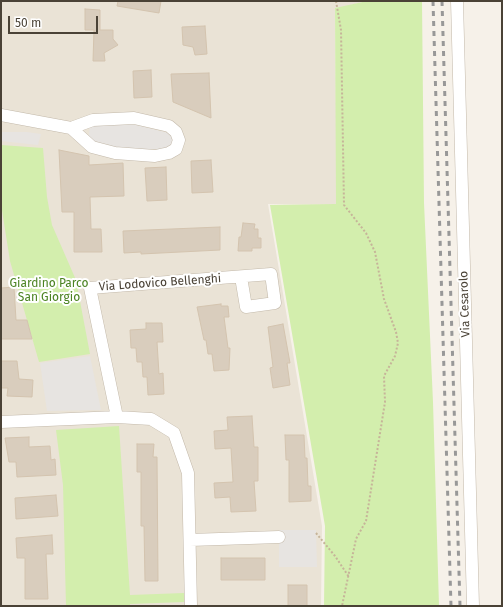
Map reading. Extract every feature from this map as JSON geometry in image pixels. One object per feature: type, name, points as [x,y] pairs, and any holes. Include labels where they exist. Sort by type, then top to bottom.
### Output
[{"type":"street","name":"Via Cesarolo","points":[[457,1],[474,606]]},
{"type":"street","points":[[1,115],[71,128],[93,120],[134,118],[169,126],[176,132],[179,140],[176,149],[169,153],[155,156],[122,154],[92,147],[71,128]]},
{"type":"street","name":"Via Lodovico Bellenghi","points":[[117,417],[90,288],[241,277]]},
{"type":"street","points":[[1,422],[117,417],[151,419],[174,433],[188,474],[191,606]]},
{"type":"street","points":[[190,540],[279,537]]},
{"type":"path","points":[[336,1],[341,30],[344,204],[366,233],[375,252],[384,299],[396,332],[398,343],[395,356],[384,376],[385,402],[366,521],[356,539],[342,606]]},
{"type":"path","points":[[316,533],[335,556],[349,577]]},
{"type":"shaded area","points":[[1,1],[367,1],[335,9],[337,205],[268,204],[322,526],[321,606],[1,606]]},
{"type":"shaded area","points":[[129,123],[172,134],[172,149],[126,149],[88,142],[90,125]]},
{"type":"shaded area","points":[[1,132],[27,132],[41,134],[38,145],[1,141]]},
{"type":"shaded area","points":[[90,356],[101,410],[47,411],[40,363]]},
{"type":"shaded area","points":[[279,530],[316,530],[317,567],[279,567]]},
{"type":"green space","points":[[367,1],[422,1],[424,203],[433,402],[439,606],[324,606],[325,526],[270,205],[336,204],[335,8]]},
{"type":"green space","name":"Giardino Parco San Giorgio","points":[[1,145],[43,148],[47,197],[52,225],[76,280],[90,354],[39,362],[10,261],[1,204]]},
{"type":"green space","points":[[119,426],[130,595],[184,593],[184,602],[130,604],[130,606],[66,606],[63,485],[56,430]]},
{"type":"building","points":[[118,1],[161,1],[159,13],[117,6]]},
{"type":"building","points":[[85,9],[100,10],[100,30],[113,30],[113,39],[118,45],[104,53],[105,61],[93,61],[94,30],[85,30]]},
{"type":"building","points":[[205,26],[207,54],[195,55],[193,47],[183,45],[182,27]]},
{"type":"building","points":[[151,70],[152,97],[134,98],[133,71]]},
{"type":"building","points":[[209,73],[211,118],[173,102],[171,74]]},
{"type":"building","points":[[59,150],[89,156],[89,165],[123,163],[124,196],[90,197],[91,229],[101,229],[102,252],[74,252],[74,212],[62,212]]},
{"type":"building","points":[[211,160],[213,192],[192,193],[191,161]]},
{"type":"building","points":[[166,167],[167,200],[147,201],[145,168]]},
{"type":"building","points":[[243,223],[255,224],[254,229],[258,229],[258,238],[261,238],[261,248],[252,248],[252,251],[238,251],[239,237],[241,237]]},
{"type":"building","points":[[220,227],[220,250],[141,254],[141,252],[124,253],[123,231]]},
{"type":"building","points":[[14,287],[16,320],[27,320],[32,339],[1,339],[1,288]]},
{"type":"building","points":[[221,304],[221,306],[228,306],[229,317],[224,317],[228,348],[230,348],[229,370],[214,371],[212,354],[208,354],[206,340],[204,340],[197,307]]},
{"type":"building","points":[[146,323],[162,323],[163,342],[157,342],[159,374],[163,373],[164,394],[148,395],[147,377],[143,377],[142,362],[137,362],[136,348],[131,348],[130,330],[146,329]]},
{"type":"building","points":[[283,324],[290,363],[287,363],[290,385],[273,388],[270,368],[273,367],[268,327]]},
{"type":"building","points":[[1,361],[17,361],[19,379],[33,380],[32,397],[7,396],[8,388],[1,388]]},
{"type":"building","points":[[252,416],[254,447],[258,447],[258,481],[254,481],[256,511],[231,512],[230,497],[215,498],[214,483],[233,482],[231,448],[215,449],[214,431],[228,430],[227,417]]},
{"type":"building","points":[[285,435],[304,435],[308,486],[311,486],[311,501],[289,502],[289,460],[286,460]]},
{"type":"building","points":[[29,437],[29,447],[50,446],[51,460],[55,459],[56,475],[17,477],[16,462],[9,462],[5,438]]},
{"type":"building","points":[[137,444],[154,444],[153,457],[157,457],[158,581],[145,581],[144,526],[141,526],[141,472],[137,472]]},
{"type":"building","points":[[56,495],[58,516],[16,519],[15,498]]},
{"type":"building","points":[[52,535],[53,554],[46,554],[48,599],[25,599],[25,558],[17,558],[16,538]]},
{"type":"building","points":[[221,558],[265,558],[265,580],[221,580]]},
{"type":"building","points":[[288,585],[307,585],[307,606],[288,606]]},
{"type":"railway","points":[[433,1],[451,606]]},
{"type":"railway","points":[[442,1],[460,606]]}]
